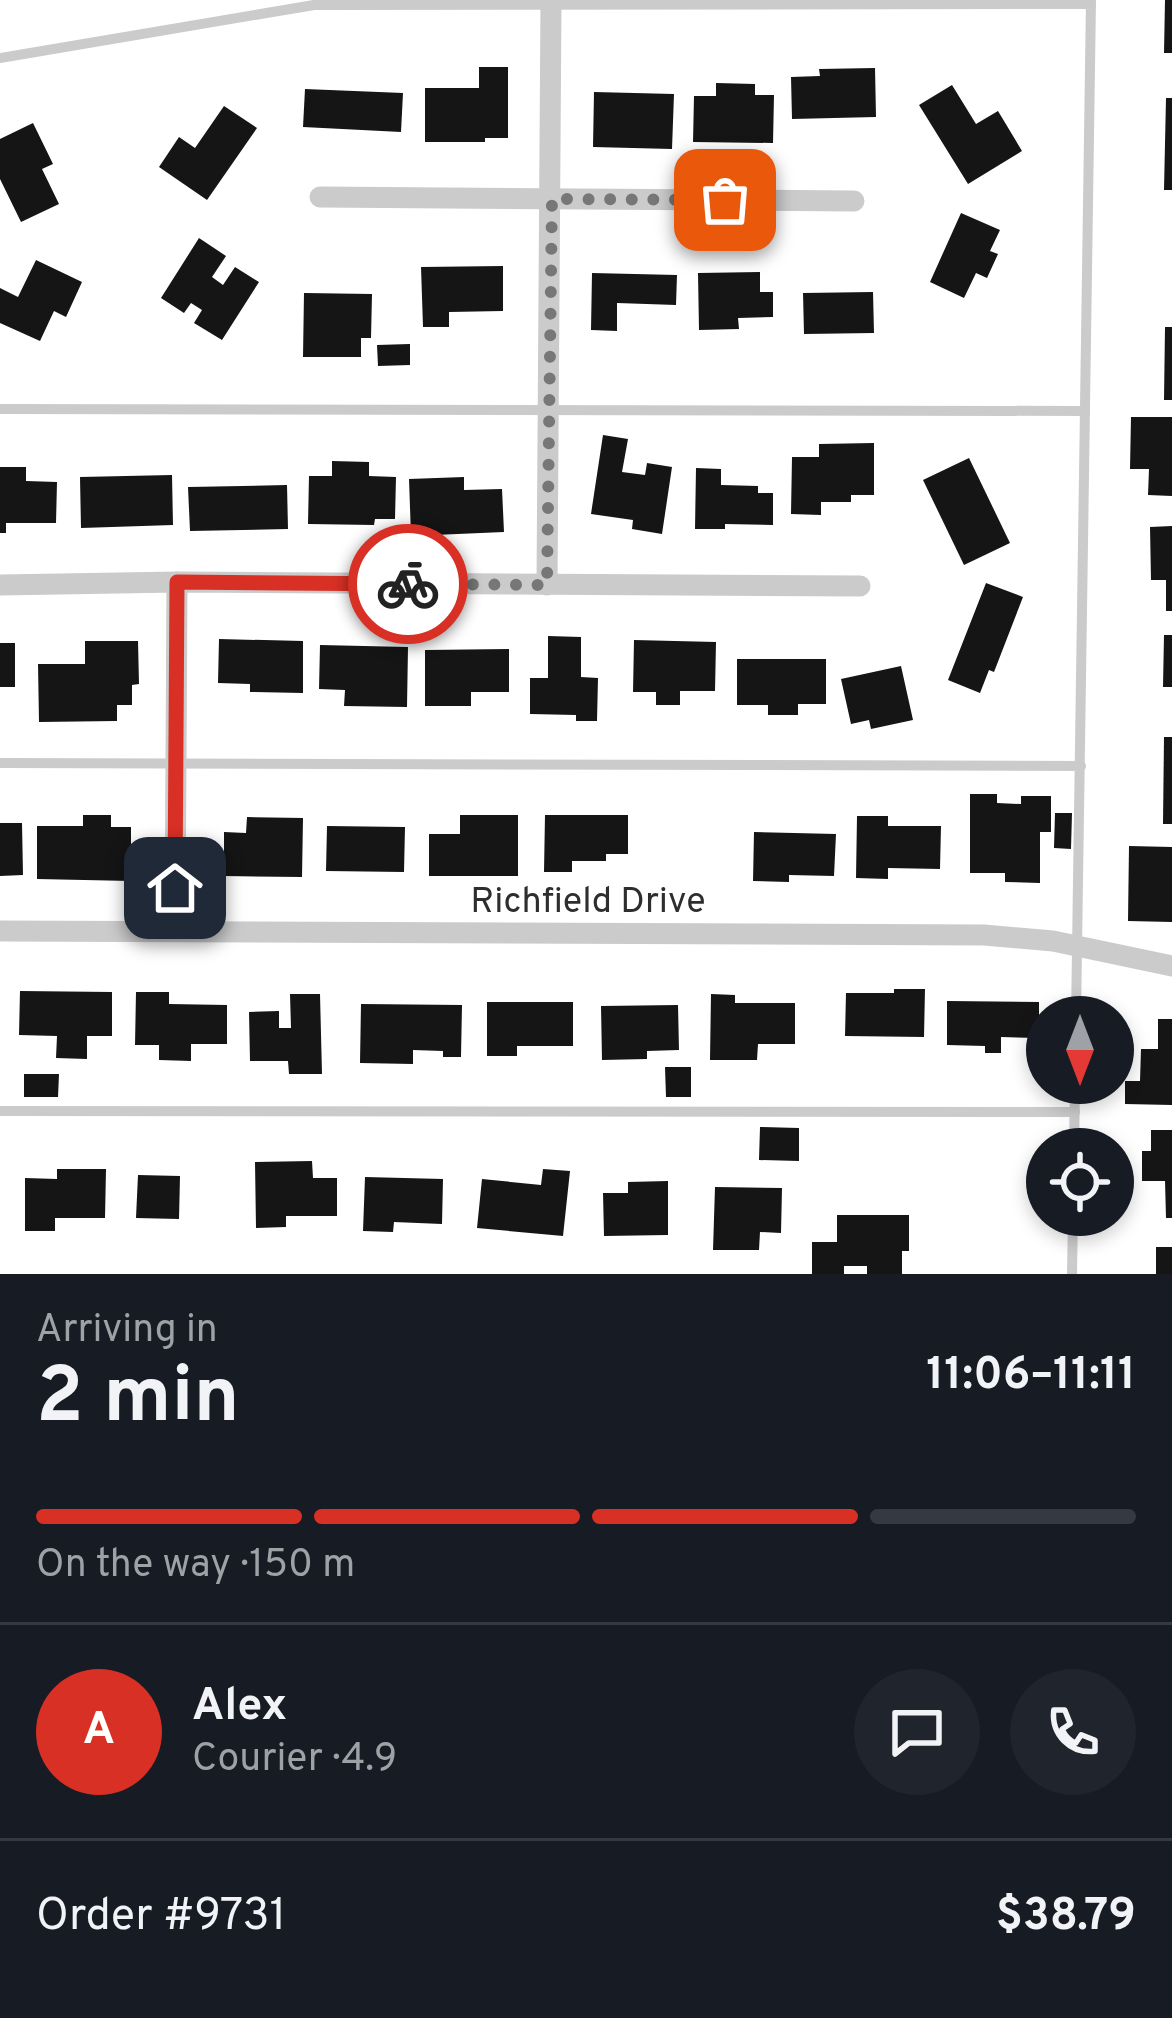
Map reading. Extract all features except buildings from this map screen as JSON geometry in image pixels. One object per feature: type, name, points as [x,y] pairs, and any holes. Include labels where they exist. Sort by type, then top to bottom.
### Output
[{"type":"street","points":[[547,585],[551,3]]},
{"type":"street","points":[[320,197],[854,201]]},
{"type":"street","points":[[175,929],[177,582]]},
{"type":"street","points":[[0,585],[860,586]]},
{"type":"street","name":"Richfield Drive","points":[[0,931],[984,935],[1078,946],[1172,966]]},
{"type":"lane","points":[[0,58],[314,5],[1091,2],[1077,996]]},
{"type":"lane","points":[[0,410],[1085,411]]},
{"type":"lane","points":[[0,763],[1081,766]]},
{"type":"lane","points":[[1075,1104],[1075,1128]]},
{"type":"lane","points":[[0,1111],[1075,1112]]},
{"type":"lane","points":[[1072,1274],[1073,1236]]},
{"type":"way so far","points":[[408,584],[547,585],[552,199],[725,200]]},
{"type":"route","points":[[175,888],[177,582],[408,584]]}]
